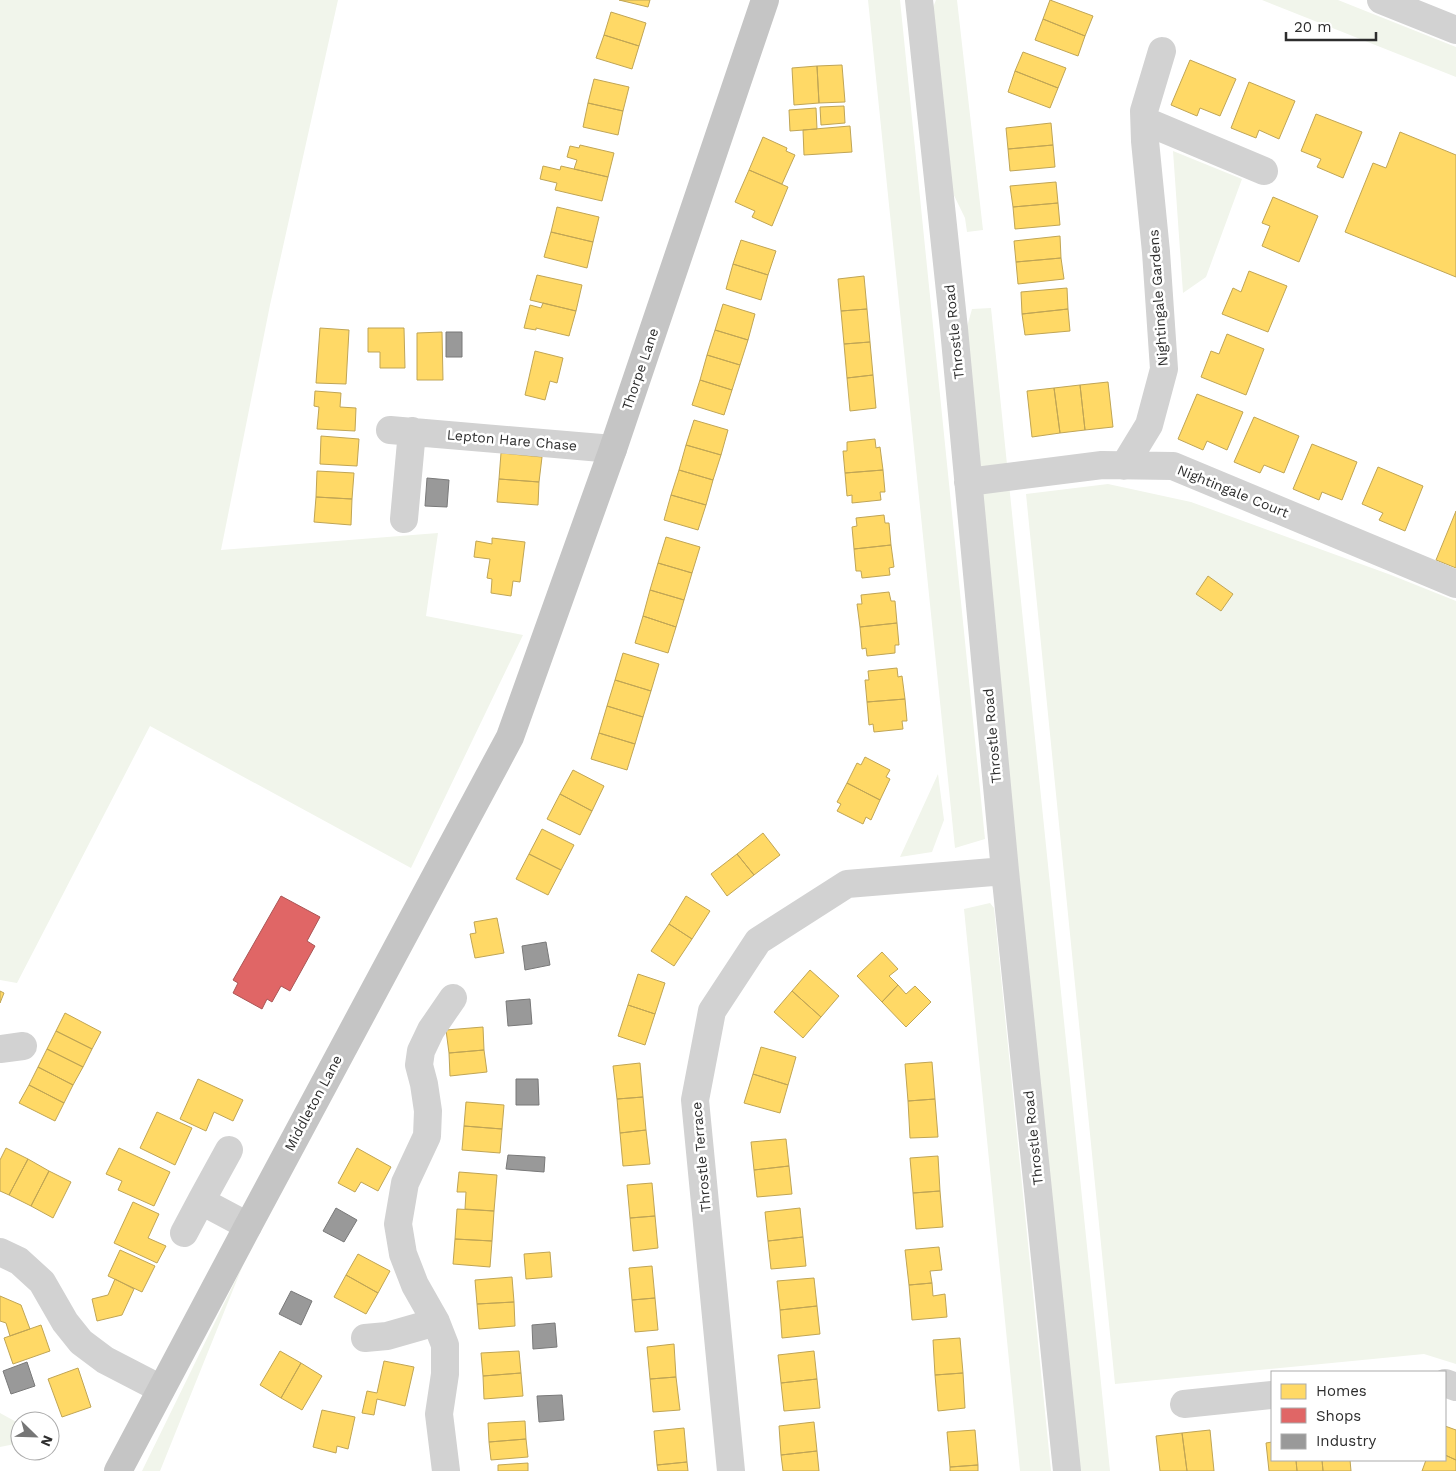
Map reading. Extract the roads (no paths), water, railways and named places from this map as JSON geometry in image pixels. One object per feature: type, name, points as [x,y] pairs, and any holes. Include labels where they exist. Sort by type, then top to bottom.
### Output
[{"type":"main road","name":"Thorpe Lane","points":[[510,736],[613,449],[765,0]]},
{"type":"main road","name":"Middleton Lane","points":[[118,1471],[510,736]]},
{"type":"street","name":"Throstle Road","points":[[918,0],[953,319],[1005,871],[1066,1471]]},
{"type":"street","points":[[1381,0],[1456,30]]},
{"type":"street","name":"Nightingale Gardens","points":[[1124,466],[1150,426],[1164,369],[1144,111],[1162,51]]},
{"type":"street","points":[[1145,122],[1264,171]]},
{"type":"street","name":"Lepton Hare Chase","points":[[404,519],[401,430],[613,449]]},
{"type":"street","name":"Nightingale Court","points":[[968,482],[1102,465],[1174,466],[1456,584]]},
{"type":"street","name":"Throstle Terrace","points":[[731,1471],[695,1100],[712,1011],[758,941],[847,884],[1005,871]]},
{"type":"street","points":[[446,1471],[440,1414],[445,1374],[445,1345],[436,1322],[415,1285],[403,1254],[398,1224],[405,1183],[427,1136],[428,1111],[419,1065],[421,1051],[431,1030],[453,998]]},
{"type":"street","points":[[184,1233],[229,1150]]},
{"type":"street","points":[[202,1201],[248,1226]]},
{"type":"street","points":[[0,1252],[19,1262],[42,1282],[65,1322],[81,1342],[105,1360],[161,1390]]},
{"type":"street","points":[[365,1338],[387,1336],[436,1322]]},
{"type":"street","points":[[1184,1404],[1271,1395]]}]
